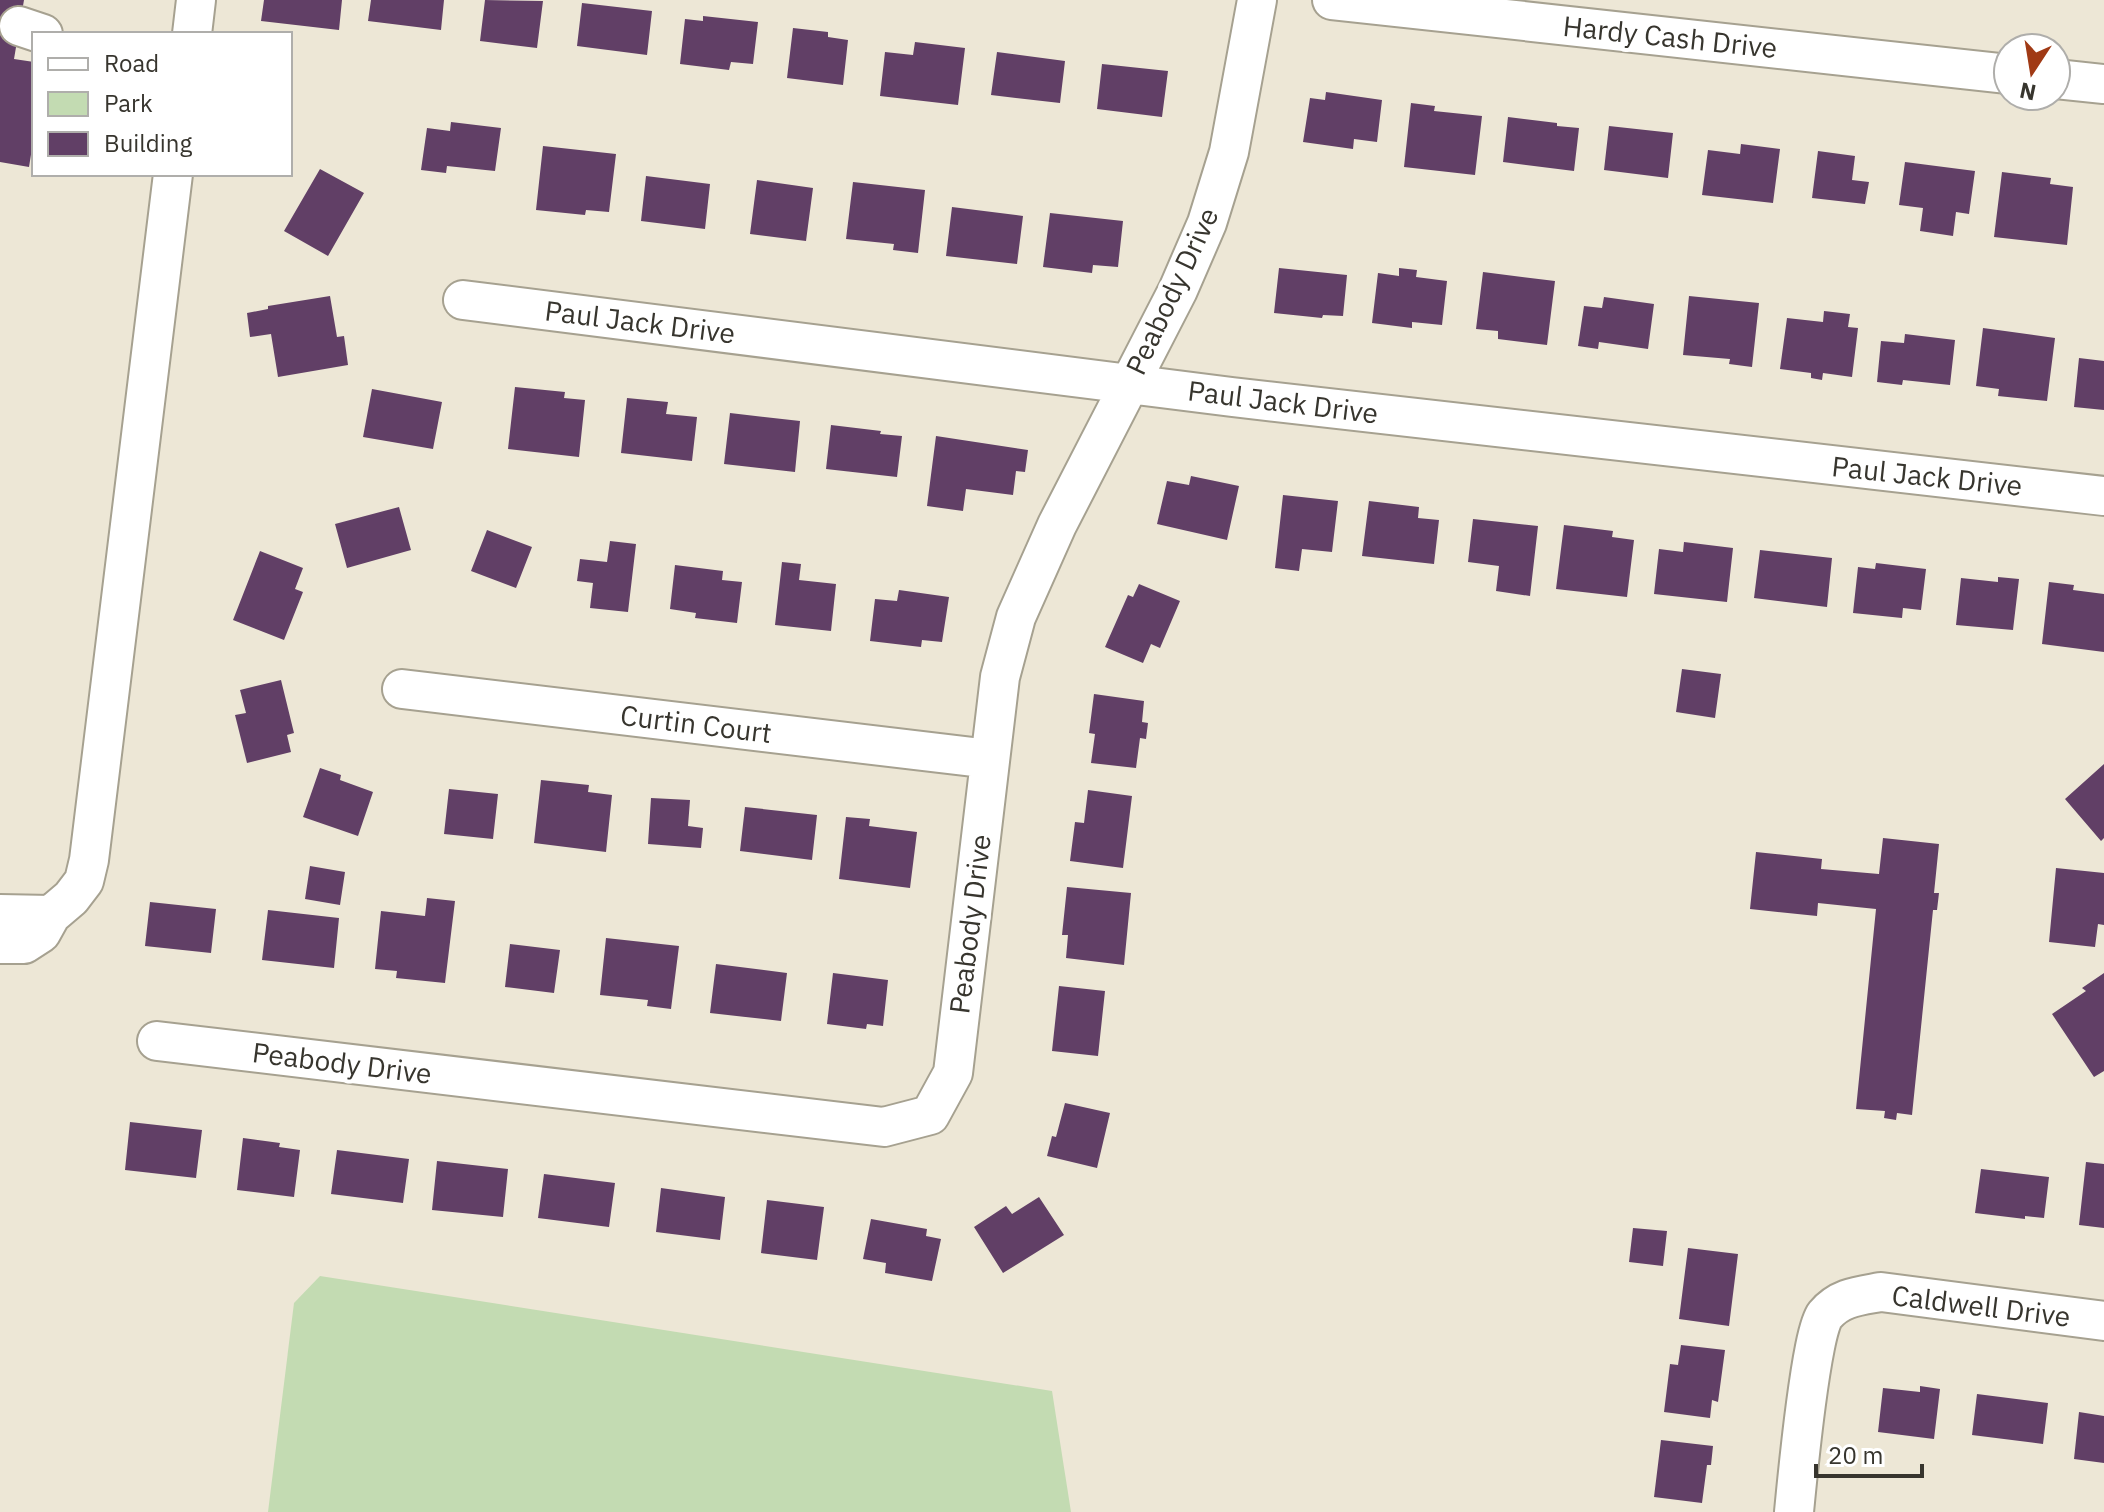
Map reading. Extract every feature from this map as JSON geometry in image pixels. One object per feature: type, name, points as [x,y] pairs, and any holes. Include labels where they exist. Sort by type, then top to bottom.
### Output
[{"type":"street","points":[[192,32],[196,0]]},
{"type":"street","name":"Peabody Drive","points":[[157,1041],[884,1127],[930,1115],[953,1073],[1000,677],[1016,617],[1057,525],[1178,290],[1207,223],[1229,152],[1257,0]]},
{"type":"street","name":"Hardy Cash Drive","points":[[1332,0],[1992,72]]},
{"type":"street","points":[[2072,81],[2104,84]]},
{"type":"street","points":[[0,944],[24,944],[41,933],[51,915],[71,898],[84,881],[89,860],[173,176]]},
{"type":"street","name":"Paul Jack Drive","points":[[463,300],[1232,397],[2104,496]]},
{"type":"street","name":"Curtin Court","points":[[402,689],[990,759]]},
{"type":"street","points":[[0,914],[51,915]]},
{"type":"street","name":"Caldwell Drive","points":[[1794,1512],[1815,1347],[1823,1317],[1844,1298],[1881,1292],[2104,1321]]},
{"type":"green space","points":[[320,1276],[1052,1391],[1071,1512],[268,1512],[294,1303]]},
{"type":"building","points":[[0,0],[24,0],[14,59],[32,62],[32,148],[29,167],[0,162]]},
{"type":"building","points":[[264,0],[342,0],[339,30],[261,21]]},
{"type":"building","points":[[371,0],[444,0],[441,30],[368,21]]},
{"type":"building","points":[[485,0],[543,1],[537,48],[480,41]]},
{"type":"building","points":[[582,3],[652,11],[647,55],[577,46]]},
{"type":"building","points":[[703,16],[758,22],[753,64],[731,62],[729,70],[680,64],[685,19],[703,21]]},
{"type":"building","points":[[793,28],[828,32],[828,37],[848,40],[843,85],[787,78]]},
{"type":"building","points":[[915,42],[965,48],[958,105],[880,96],[885,52],[913,55]]},
{"type":"building","points":[[997,52],[1065,61],[1060,103],[991,95]]},
{"type":"building","points":[[1102,64],[1168,71],[1162,117],[1097,109]]},
{"type":"building","points":[[1326,92],[1382,100],[1377,142],[1354,139],[1353,149],[1303,142],[1310,98],[1325,100]]},
{"type":"building","points":[[1411,103],[1435,106],[1434,111],[1482,116],[1475,175],[1404,167]]},
{"type":"building","points":[[1508,117],[1579,128],[1574,171],[1503,162]]},
{"type":"building","points":[[451,122],[501,128],[495,171],[447,166],[446,173],[421,170],[427,128],[450,131]]},
{"type":"building","points":[[1609,126],[1673,133],[1668,178],[1604,170]]},
{"type":"building","points":[[1741,144],[1780,149],[1773,203],[1702,195],[1708,150],[1740,154]]},
{"type":"building","points":[[543,146],[616,154],[609,212],[586,210],[585,215],[536,210]]},
{"type":"building","points":[[1818,151],[1855,156],[1852,180],[1869,182],[1865,204],[1812,198]]},
{"type":"building","points":[[1905,162],[1975,171],[1969,214],[1956,212],[1953,236],[1920,231],[1923,208],[1899,205]]},
{"type":"building","points":[[320,169],[364,193],[328,256],[284,231]]},
{"type":"building","points":[[2002,172],[2051,178],[2050,184],[2073,187],[2067,245],[1994,237]]},
{"type":"building","points":[[646,176],[710,184],[705,229],[641,221]]},
{"type":"building","points":[[757,180],[813,188],[806,241],[750,234]]},
{"type":"building","points":[[853,182],[925,190],[918,253],[893,250],[894,244],[846,239]]},
{"type":"building","points":[[952,207],[1023,216],[1017,264],[946,256]]},
{"type":"building","points":[[1050,213],[1123,221],[1118,267],[1093,265],[1092,273],[1043,267]]},
{"type":"building","points":[[1279,268],[1347,275],[1343,316],[1323,315],[1322,318],[1274,313]]},
{"type":"building","points":[[1399,268],[1417,270],[1416,277],[1447,281],[1442,325],[1412,322],[1412,328],[1372,323],[1378,273],[1399,276]]},
{"type":"building","points":[[1483,272],[1555,281],[1547,345],[1498,339],[1498,331],[1476,329]]},
{"type":"building","points":[[330,296],[337,337],[344,336],[348,365],[278,377],[271,334],[250,337],[247,313],[268,309],[268,306]]},
{"type":"building","points":[[1689,296],[1759,303],[1752,367],[1729,364],[1730,359],[1683,355]]},
{"type":"building","points":[[1604,297],[1654,304],[1648,349],[1599,342],[1598,349],[1578,346],[1584,306],[1602,308]]},
{"type":"building","points":[[1824,311],[1850,314],[1848,327],[1858,328],[1852,377],[1823,373],[1822,380],[1811,378],[1811,373],[1780,369],[1787,318],[1823,322]]},
{"type":"building","points":[[1983,328],[2055,338],[2047,401],[1998,396],[1999,389],[1976,386]]},
{"type":"building","points":[[1905,334],[1955,340],[1950,385],[1903,380],[1902,385],[1877,382],[1881,341],[1904,343]]},
{"type":"building","points":[[2079,358],[2104,361],[2104,410],[2074,407]]},
{"type":"building","points":[[515,387],[565,392],[564,398],[585,400],[579,457],[508,449]]},
{"type":"building","points":[[372,389],[442,402],[433,449],[363,437]]},
{"type":"building","points":[[627,398],[668,402],[666,414],[697,417],[692,461],[621,453]]},
{"type":"building","points":[[730,413],[800,421],[795,472],[724,464]]},
{"type":"building","points":[[831,425],[902,436],[897,477],[826,469]]},
{"type":"building","points":[[936,436],[1028,450],[1025,472],[1016,471],[1013,495],[966,489],[963,511],[927,506]]},
{"type":"building","points":[[1191,476],[1239,486],[1227,540],[1157,524],[1167,481],[1189,485]]},
{"type":"building","points":[[1283,495],[1338,501],[1332,552],[1302,549],[1299,571],[1275,568]]},
{"type":"building","points":[[1369,501],[1419,507],[1418,518],[1439,520],[1434,564],[1362,556]]},
{"type":"building","points":[[399,507],[411,550],[347,568],[335,524]]},
{"type":"building","points":[[1473,519],[1538,526],[1530,596],[1496,591],[1499,566],[1468,562]]},
{"type":"building","points":[[1564,525],[1613,531],[1612,537],[1634,540],[1627,597],[1556,589]]},
{"type":"building","points":[[487,530],[532,547],[516,588],[471,571]]},
{"type":"building","points":[[610,541],[636,544],[628,612],[590,608],[593,583],[577,581],[580,559],[607,562]]},
{"type":"building","points":[[1684,542],[1733,548],[1727,602],[1654,594],[1659,549],[1683,552]]},
{"type":"building","points":[[1760,550],[1832,558],[1827,607],[1754,598]]},
{"type":"building","points":[[260,551],[303,568],[295,589],[303,592],[284,640],[233,620]]},
{"type":"building","points":[[782,562],[801,564],[799,580],[836,584],[831,631],[775,625]]},
{"type":"building","points":[[1876,563],[1926,569],[1921,610],[1903,608],[1902,618],[1853,613],[1858,567],[1875,569]]},
{"type":"building","points":[[675,565],[723,571],[722,580],[742,582],[737,623],[695,618],[696,613],[670,609]]},
{"type":"building","points":[[1998,577],[2019,579],[2013,630],[1956,625],[1961,578],[1998,582]]},
{"type":"building","points":[[2049,582],[2074,585],[2073,590],[2104,594],[2104,652],[2042,644]]},
{"type":"building","points":[[1139,584],[1180,601],[1160,648],[1151,644],[1143,663],[1105,647],[1128,595],[1133,597]]},
{"type":"building","points":[[899,590],[949,597],[942,642],[922,640],[921,647],[870,641],[875,599],[897,601]]},
{"type":"building","points":[[1682,669],[1721,674],[1715,718],[1676,712]]},
{"type":"building","points":[[281,680],[294,733],[287,735],[291,752],[247,763],[235,715],[246,713],[240,690]]},
{"type":"building","points":[[1094,694],[1144,701],[1142,722],[1148,723],[1146,739],[1140,738],[1136,768],[1091,763],[1095,734],[1089,733]]},
{"type":"building","points":[[2104,764],[2104,838],[2101,841],[2065,799]]},
{"type":"building","points":[[320,768],[341,775],[340,780],[373,792],[358,836],[303,817]]},
{"type":"building","points":[[541,780],[589,785],[588,792],[612,795],[606,852],[534,843]]},
{"type":"building","points":[[449,789],[498,794],[493,839],[444,834]]},
{"type":"building","points":[[1088,790],[1132,796],[1123,868],[1070,861],[1075,822],[1084,823]]},
{"type":"building","points":[[651,798],[690,800],[688,826],[703,828],[701,848],[648,844]]},
{"type":"building","points":[[745,807],[817,815],[812,860],[740,851]]},
{"type":"building","points":[[846,817],[870,819],[869,826],[917,832],[910,888],[839,879]]},
{"type":"building","points":[[1883,838],[1939,844],[1934,893],[1939,893],[1937,910],[1933,910],[1912,1115],[1897,1113],[1896,1120],[1884,1118],[1885,1111],[1856,1109],[1876,909],[1818,903],[1817,916],[1750,909],[1756,852],[1822,859],[1821,869],[1879,874]]},
{"type":"building","points":[[310,866],[345,872],[340,905],[305,899]]},
{"type":"building","points":[[2056,868],[2104,873],[2104,925],[2098,924],[2095,947],[2049,942]]},
{"type":"building","points":[[1067,887],[1131,893],[1124,965],[1066,958],[1068,935],[1062,935]]},
{"type":"building","points":[[427,898],[455,901],[445,983],[396,978],[397,971],[375,969],[381,911],[425,916]]},
{"type":"building","points":[[150,902],[216,909],[211,953],[145,946]]},
{"type":"building","points":[[268,910],[339,918],[334,968],[262,960]]},
{"type":"building","points":[[606,938],[679,946],[671,1009],[647,1006],[648,1000],[600,995]]},
{"type":"building","points":[[510,944],[560,950],[554,993],[505,987]]},
{"type":"building","points":[[716,964],[787,973],[781,1021],[710,1013]]},
{"type":"building","points":[[833,973],[888,980],[883,1026],[867,1024],[866,1029],[827,1024]]},
{"type":"building","points":[[2104,973],[2104,1071],[2094,1077],[2052,1014],[2086,991],[2082,988]]},
{"type":"building","points":[[1059,986],[1105,991],[1098,1056],[1052,1051]]},
{"type":"building","points":[[1065,1103],[1110,1113],[1097,1168],[1047,1156],[1052,1136],[1056,1137]]},
{"type":"building","points":[[130,1122],[202,1130],[196,1178],[125,1170]]},
{"type":"building","points":[[243,1138],[280,1143],[279,1147],[300,1150],[294,1197],[237,1190]]},
{"type":"building","points":[[337,1150],[409,1159],[403,1203],[331,1194]]},
{"type":"building","points":[[437,1161],[508,1169],[503,1217],[432,1210]]},
{"type":"building","points":[[2086,1162],[2104,1164],[2104,1228],[2079,1225]]},
{"type":"building","points":[[1981,1169],[2049,1177],[2044,1218],[1975,1213]]},
{"type":"building","points":[[544,1174],[615,1183],[609,1227],[538,1218]]},
{"type":"building","points":[[661,1188],[725,1197],[720,1240],[656,1232]]},
{"type":"building","points":[[1039,1197],[1064,1235],[1003,1273],[974,1227],[1006,1206],[1012,1214]]},
{"type":"building","points":[[767,1200],[824,1207],[817,1260],[761,1253]]},
{"type":"building","points":[[871,1219],[927,1229],[926,1236],[941,1239],[932,1281],[885,1273],[886,1263],[863,1259]]},
{"type":"building","points":[[1633,1228],[1667,1231],[1663,1266],[1629,1262]]},
{"type":"building","points":[[1688,1248],[1738,1254],[1729,1326],[1679,1319]]},
{"type":"building","points":[[1681,1345],[1725,1350],[1718,1402],[1712,1400],[1710,1418],[1664,1412],[1670,1364],[1678,1365]]},
{"type":"building","points":[[1920,1386],[1940,1389],[1934,1439],[1878,1432],[1883,1388],[1920,1392]]},
{"type":"building","points":[[1977,1394],[2048,1403],[2043,1444],[1972,1435]]},
{"type":"building","points":[[2079,1412],[2104,1416],[2104,1463],[2074,1459]]},
{"type":"building","points":[[1661,1440],[1713,1446],[1702,1503],[1654,1497]]}]
